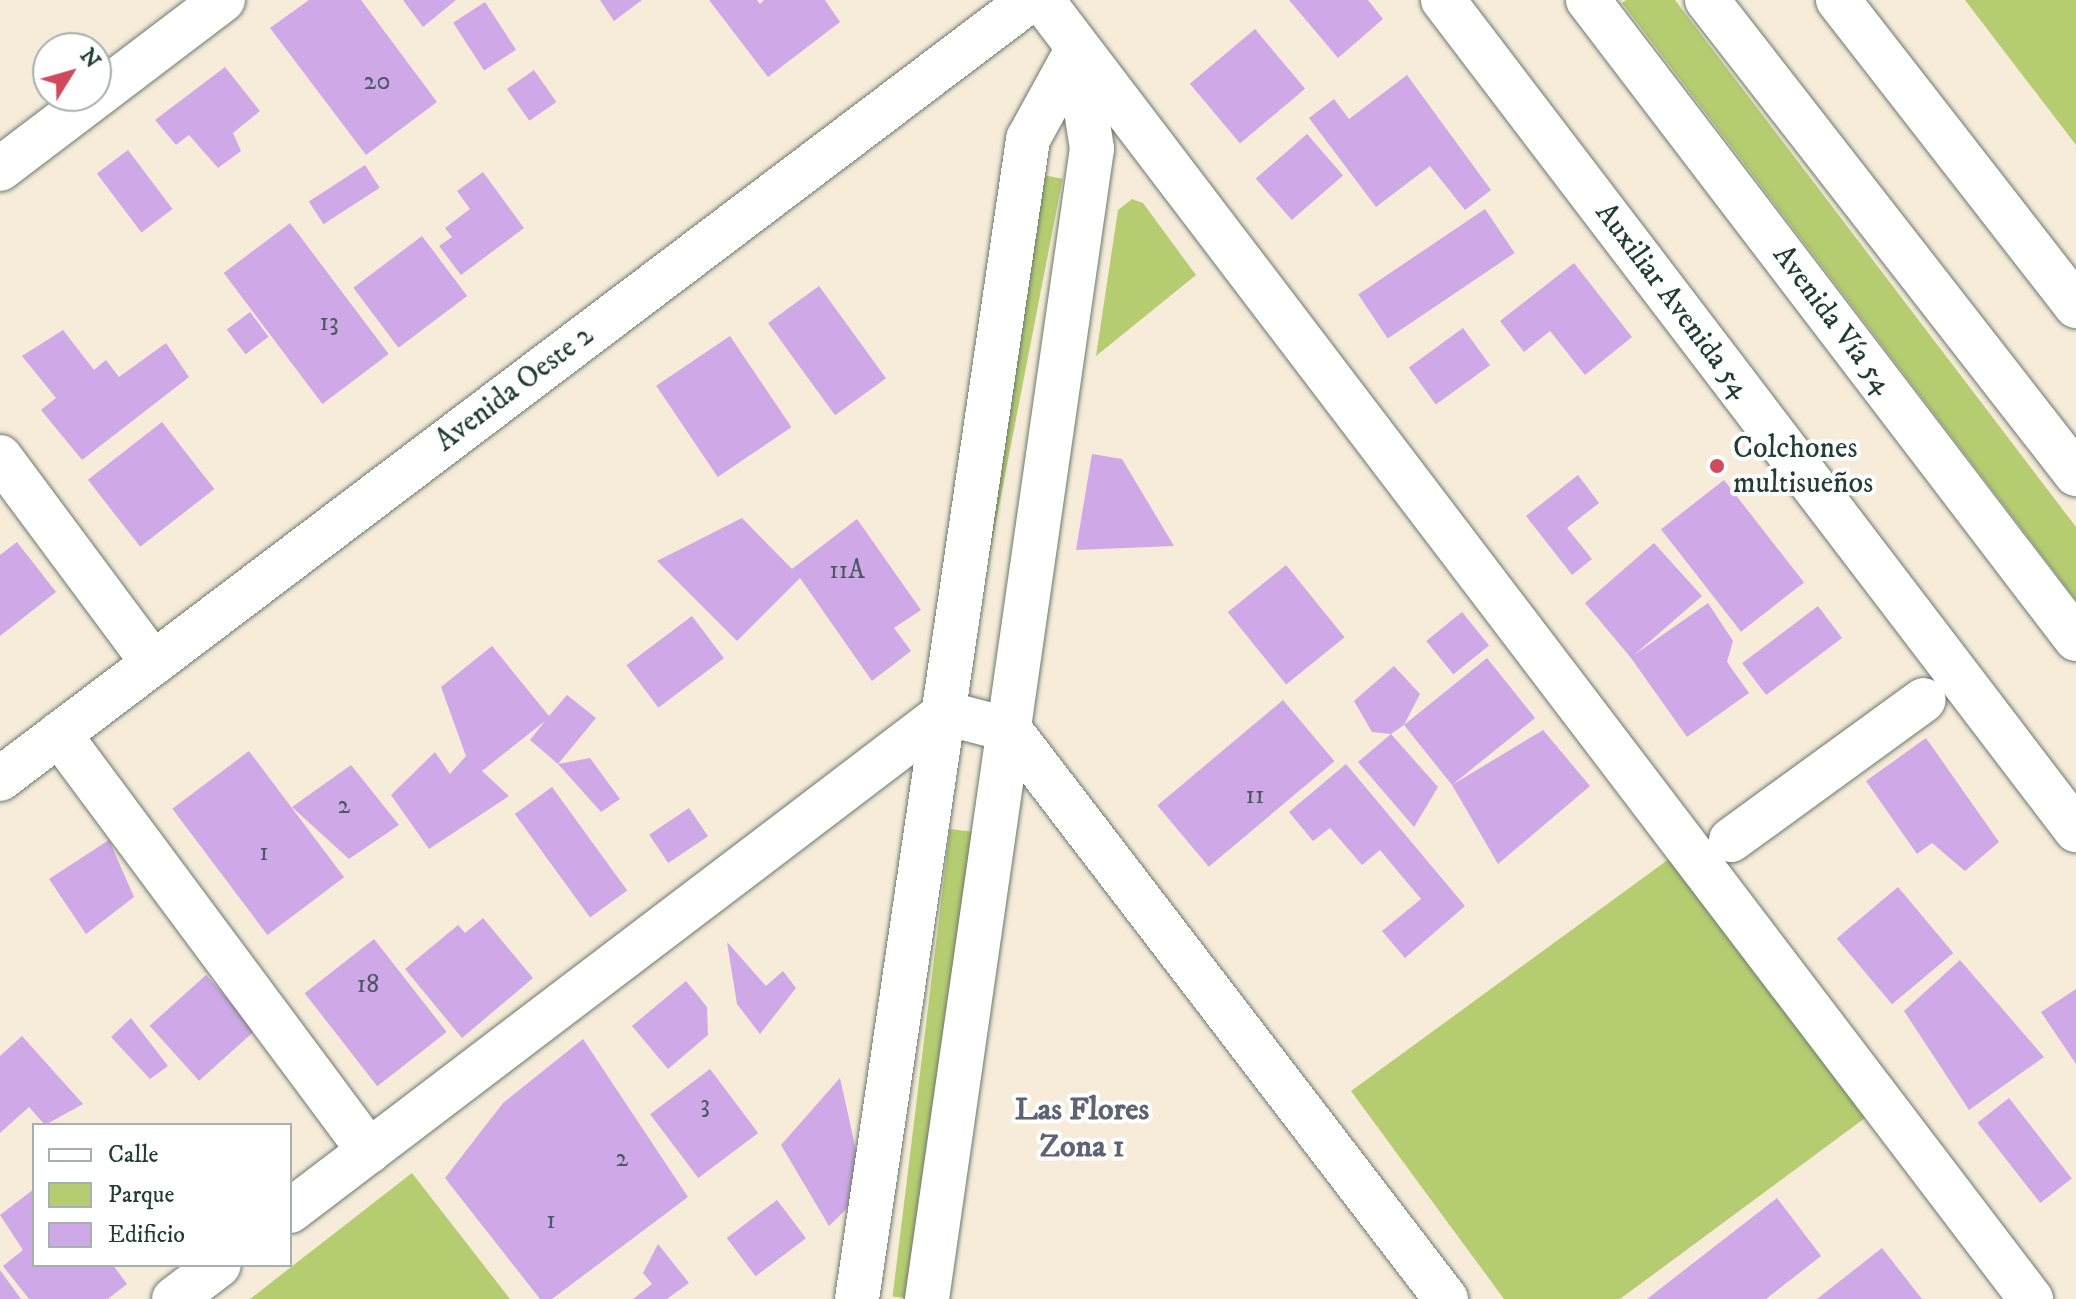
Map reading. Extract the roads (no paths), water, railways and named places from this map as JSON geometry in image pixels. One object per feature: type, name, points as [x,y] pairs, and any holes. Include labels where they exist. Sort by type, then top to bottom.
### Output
[{"type":"street","points":[[0,169],[223,0]]},
{"type":"street","name":"Avenida Oeste 2","points":[[0,779],[1030,0]]},
{"type":"street","points":[[1042,0],[1077,50],[2031,1299]]},
{"type":"street","name":"Auxiliar Avenida 54","points":[[1443,0],[2076,830]]},
{"type":"street","name":"Avenida Vía 54","points":[[1588,0],[2076,639]]},
{"type":"street","points":[[1707,0],[2076,474]]},
{"type":"street","points":[[1838,0],[2076,306]]},
{"type":"street","points":[[857,1299],[1028,139],[1077,50]]},
{"type":"street","points":[[927,1299],[1092,149],[1077,50]]},
{"type":"street","points":[[0,457],[153,663]]},
{"type":"street","points":[[1731,840],[1924,700]]},
{"type":"street","points":[[945,713],[1010,730],[1446,1299]]},
{"type":"street","points":[[292,1209],[945,713]]},
{"type":"street","points":[[59,734],[369,1151]]},
{"type":"street","points":[[174,1299],[216,1267]]},
{"type":"place","name":"Colchones multisueños","points":[[1717,466]]},
{"type":"district","name":"Las Flores Zona 1","points":[[1082,1130]]}]
